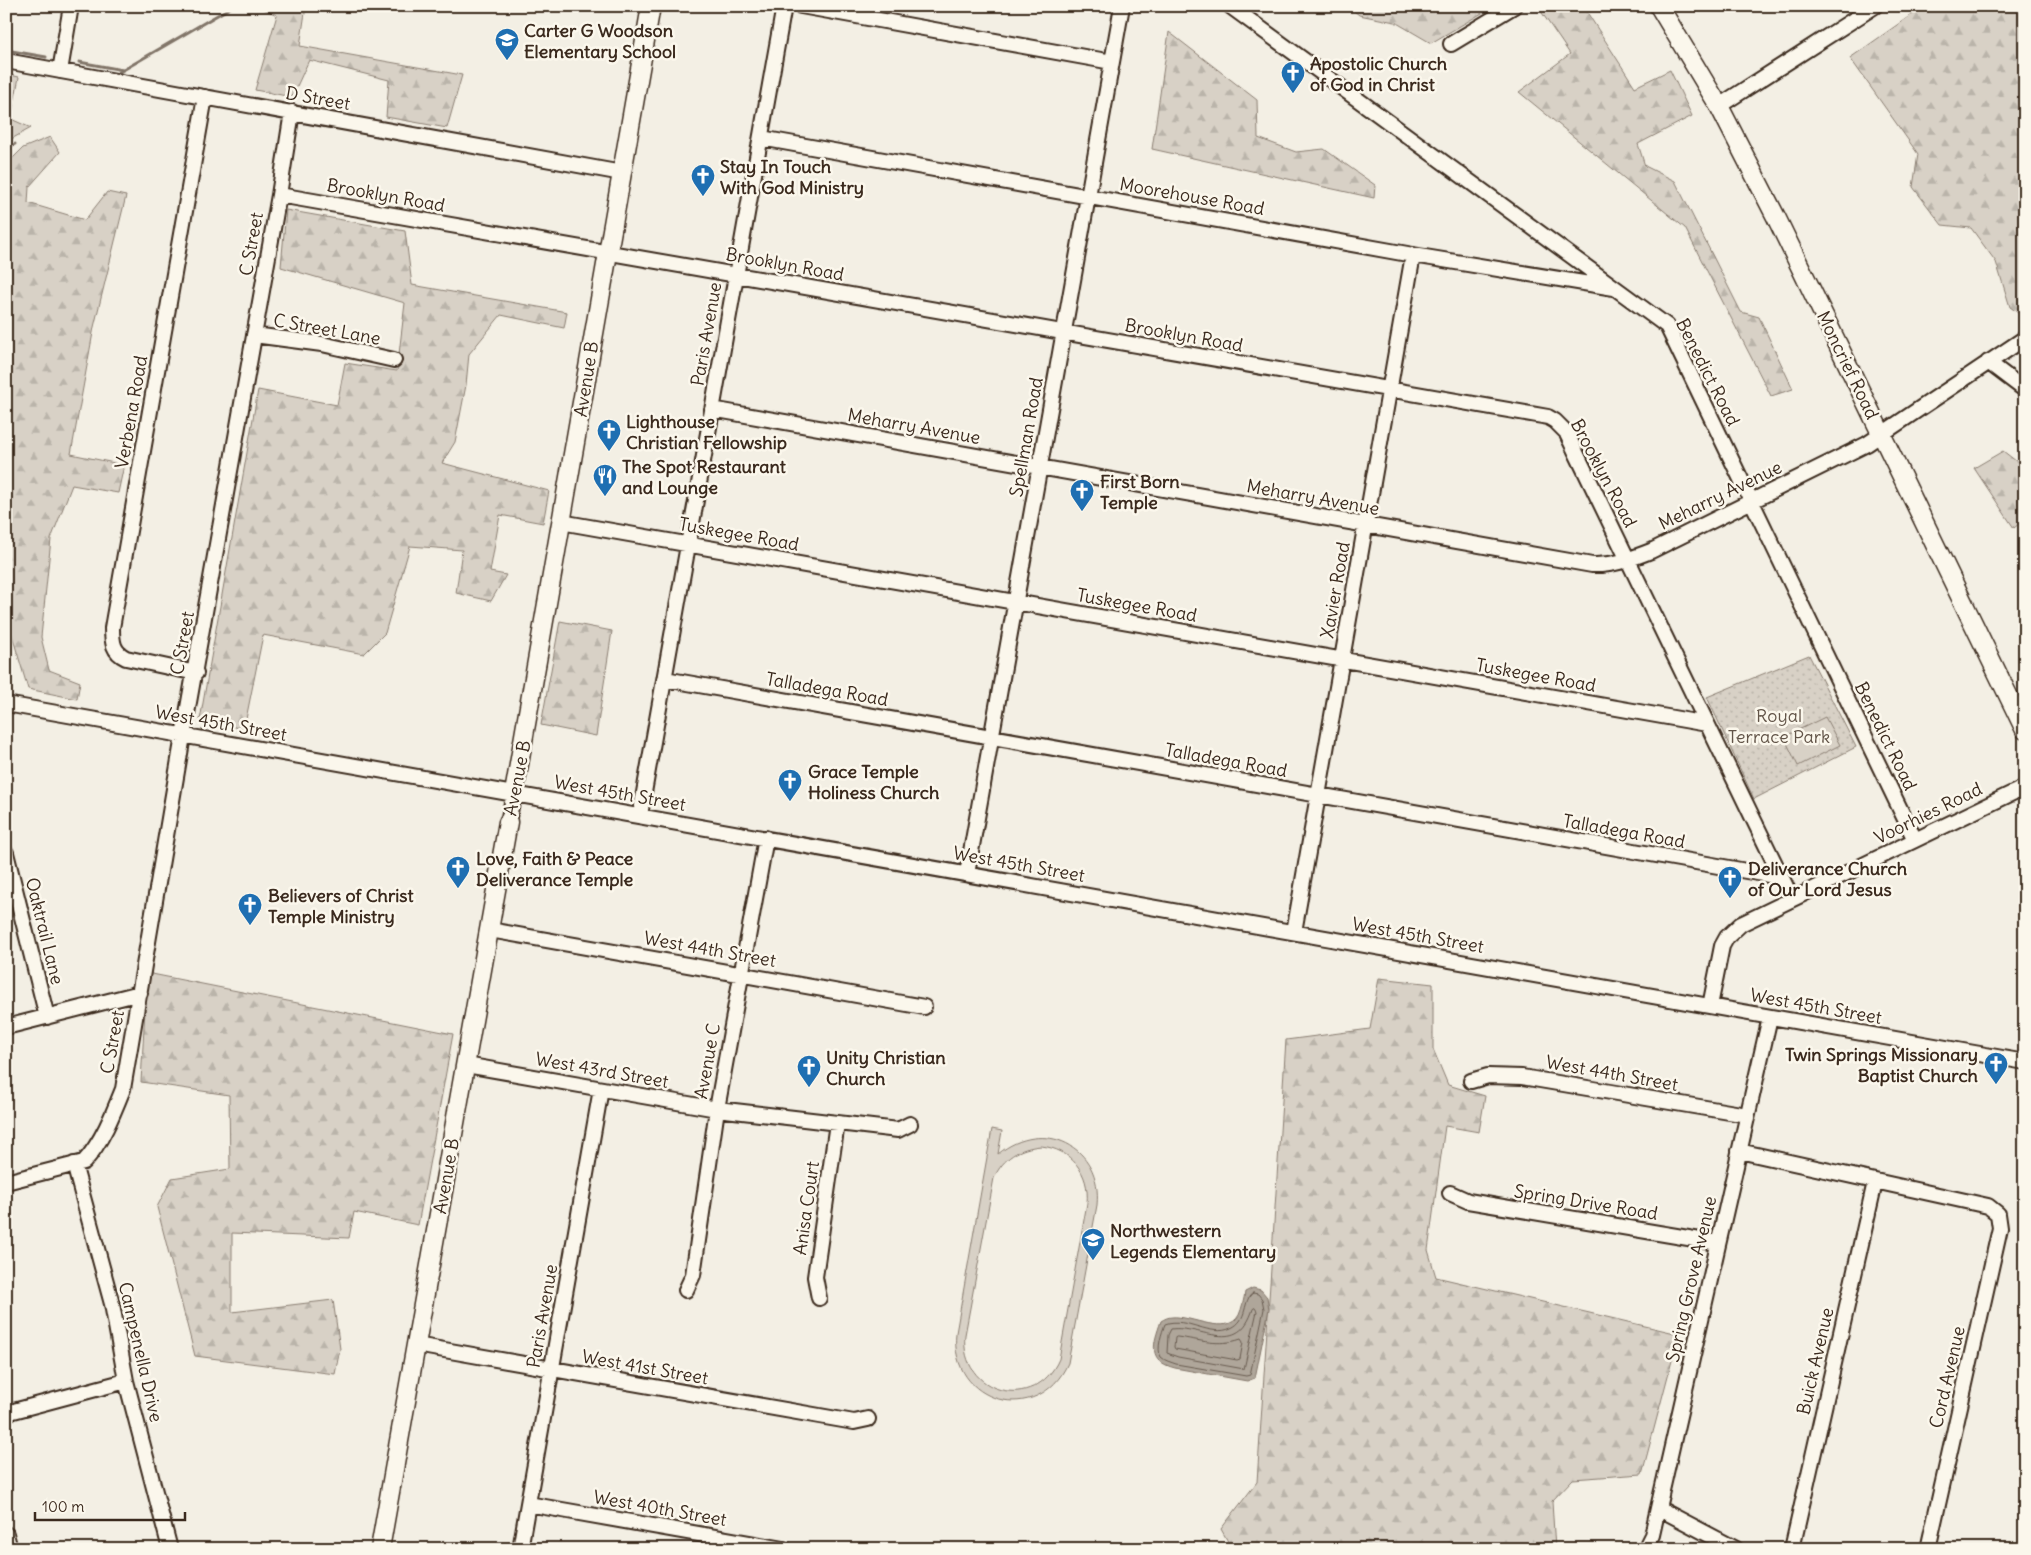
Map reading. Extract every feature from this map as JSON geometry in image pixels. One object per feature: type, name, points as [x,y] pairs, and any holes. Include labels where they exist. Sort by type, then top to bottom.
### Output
[{"type":"main road","name":"Avenue B","points":[[514,793],[652,6]]},
{"type":"main road","name":"Moncrief Road","points":[[1659,6],[1719,106],[1776,217],[2025,730]]},
{"type":"main road","name":"Avenue B","points":[[380,1549],[508,822]]},
{"type":"street","points":[[60,71],[71,6]]},
{"type":"street","name":"Paris Avenue","points":[[640,815],[784,6]]},
{"type":"street","points":[[801,6],[1112,62]]},
{"type":"street","name":"Spellman Road","points":[[967,874],[1122,6]]},
{"type":"street","name":"Benedict Road","points":[[1230,6],[1667,326],[1915,840]]},
{"type":"street","points":[[1451,44],[1514,6]]},
{"type":"street","points":[[1719,106],[1875,6]]},
{"type":"street","name":"D Street","points":[[6,61],[622,173]]},
{"type":"street","name":"Verbena Road","points":[[196,673],[119,655],[114,649],[112,634],[205,97]]},
{"type":"street","name":"C Street","points":[[6,1182],[84,1162],[92,1153],[115,1111],[123,1090],[292,112]]},
{"type":"street","name":"Moorehouse Road","points":[[761,138],[1413,255],[1617,289]]},
{"type":"street","name":"Brooklyn Road","points":[[279,195],[1548,417],[1556,421],[1566,432],[1792,900]]},
{"type":"street","name":"Xavier Road","points":[[1294,932],[1413,255]]},
{"type":"street","name":"C Street Lane","points":[[254,335],[322,344],[394,360]]},
{"type":"street","name":"Meharry Avenue","points":[[712,409],[1592,565],[1608,565],[1651,551],[1867,444],[2025,338]]},
{"type":"street","points":[[1988,362],[2025,390]]},
{"type":"street","name":"Tuskegee Road","points":[[561,522],[1707,724]]},
{"type":"street","name":"Talladega Road","points":[[664,679],[1780,877]]},
{"type":"street","name":"West 45th Street","points":[[6,704],[2025,1062]]},
{"type":"street","name":"Voorhies Road","points":[[1710,1006],[1722,946],[1727,937],[1741,924],[2025,787]]},
{"type":"street","name":"Avenue B","points":[[508,822],[514,793]]},
{"type":"street","name":"Avenue C","points":[[686,1290],[693,1275],[717,1109],[766,838]]},
{"type":"street","name":"Oaktrail Lane","points":[[6,853],[47,1017]]},
{"type":"street","name":"West 44th Street","points":[[490,930],[924,1007]]},
{"type":"street","points":[[6,1027],[140,993]]},
{"type":"street","name":"Spring Grove Avenue","points":[[1645,1549],[1652,1535],[1770,1017]]},
{"type":"street","name":"West 43rd Street","points":[[466,1065],[717,1109],[898,1130],[910,1124]]},
{"type":"street","name":"West 44th Street","points":[[1471,1081],[1488,1076],[1522,1077],[1747,1115]]},
{"type":"street","name":"Paris Avenue","points":[[520,1549],[601,1089]]},
{"type":"street","name":"Anisa Court","points":[[819,1298],[815,1277],[837,1123]]},
{"type":"street","points":[[1739,1151],[1874,1182]]},
{"type":"street","name":"Campenella Drive","points":[[74,1164],[112,1304],[126,1381],[170,1549]]},
{"type":"street","name":"Cord Avenue","points":[[1874,1182],[1988,1206],[1998,1214],[2000,1228],[1928,1549]]},
{"type":"street","name":"Buick Avenue","points":[[1792,1549],[1874,1182]]},
{"type":"street","name":"Spring Drive Road","points":[[1450,1193],[1468,1201],[1718,1243]]},
{"type":"street","name":"West 41st Street","points":[[416,1344],[854,1422],[868,1419]]},
{"type":"street","points":[[6,1413],[126,1381]]},
{"type":"street","name":"West 40th Street","points":[[528,1504],[784,1549]]},
{"type":"street","points":[[1658,1508],[1736,1549]]},
{"type":"street","points":[[6,1534],[10,1549]]},
{"type":"green space","points":[[306,6],[300,46],[462,75],[447,128],[386,117],[389,80],[309,60],[292,97],[255,90],[277,15],[259,7]]},
{"type":"green space","points":[[1348,6],[1494,6],[1431,43],[1395,22],[1359,15]]},
{"type":"green space","points":[[1539,6],[1583,6],[1635,87],[1670,70],[1692,116],[1638,144],[1645,166],[1675,181],[1741,312],[1759,317],[1793,389],[1771,396],[1685,228],[1519,92],[1570,54]]},
{"type":"green space","points":[[1924,6],[2025,6],[2025,318],[2010,307],[1996,262],[1971,228],[1942,225],[1913,187],[1918,154],[1850,58]]},
{"type":"green space","points":[[1169,32],[1257,100],[1258,138],[1296,152],[1324,149],[1375,185],[1374,198],[1152,149]]},
{"type":"green space","points":[[6,74],[19,77],[11,119],[31,128],[6,142]]},
{"type":"green space","points":[[50,137],[60,152],[29,187],[28,203],[85,220],[107,192],[126,196],[94,327],[71,454],[124,465],[118,493],[72,485],[51,539],[41,637],[49,670],[80,682],[77,699],[28,689],[6,615],[6,165],[23,148]]},
{"type":"green space","points":[[286,210],[405,231],[412,285],[567,312],[564,328],[501,315],[469,354],[466,385],[455,442],[442,463],[549,491],[543,523],[500,515],[490,572],[506,575],[491,601],[456,593],[462,550],[410,546],[385,633],[364,654],[263,635],[244,729],[200,720],[258,390],[337,405],[345,363],[397,371],[405,303],[281,267]]},
{"type":"green space","points":[[2003,451],[2025,468],[2025,519],[2014,528],[1974,468]]},
{"type":"green space","points":[[560,621],[612,631],[596,736],[541,725]]},
{"type":"green space","name":"Royal Terrace Park","points":[[1809,655],[1856,747],[1754,799],[1707,697]]},
{"type":"green space","points":[[1825,717],[1840,745],[1798,766],[1784,737]]},
{"type":"green space","points":[[147,973],[453,1034],[418,1225],[354,1212],[349,1238],[232,1233],[232,1312],[333,1300],[340,1349],[335,1374],[195,1356],[157,1207],[172,1178],[230,1169],[229,1095],[141,1082]]},
{"type":"green space","points":[[1379,978],[1433,984],[1433,1049],[1448,1085],[1485,1096],[1479,1132],[1445,1126],[1428,1250],[1436,1277],[1679,1334],[1642,1474],[1573,1479],[1552,1501],[1555,1549],[1442,1549],[1419,1544],[1335,1549],[1234,1549],[1221,1529],[1257,1482],[1286,1040],[1370,1029]]},
{"type":"green space","points":[[992,1129],[1002,1131],[998,1154],[1015,1143],[1033,1138],[1051,1138],[1067,1144],[1080,1153],[1090,1167],[1096,1184],[1097,1205],[1068,1363],[1055,1383],[1037,1396],[1018,1401],[999,1399],[981,1391],[966,1377],[958,1357],[956,1333]],"holes":[[[1033,1147],[1052,1148],[1070,1157],[1076,1164],[1082,1173],[1087,1192],[1087,1203],[1059,1359],[1048,1376],[1033,1387],[1017,1391],[1001,1390],[986,1383],[974,1371],[966,1355],[965,1335],[994,1178],[1002,1165],[1013,1155]]]},
{"type":"water","points":[[1253,1288],[1261,1290],[1267,1297],[1269,1309],[1255,1378],[1247,1381],[1175,1368],[1166,1365],[1156,1356],[1154,1350],[1161,1321],[1169,1317],[1180,1317],[1208,1324],[1226,1324],[1233,1321],[1239,1315],[1245,1292]]},
{"type":"waterway","points":[[118,73],[233,6]]},
{"type":"waterway","points":[[6,50],[46,57]]},
{"type":"waterway","points":[[79,62],[123,70]]},
{"type":"waterway","points":[[6,149],[15,144]]},
{"type":"place","name":"Carter G Woodson Elementary School","points":[[507,61]]},
{"type":"place","name":"Apostolic Church of God in Christ","points":[[1293,94]]},
{"type":"place","name":"Stay In Touch With God Ministry","points":[[703,197]]},
{"type":"place","name":"Lighthouse Christian Fellowship","points":[[609,452]]},
{"type":"place","name":"The Spot Restaurant and Lounge","points":[[605,497]]},
{"type":"place","name":"First Born Temple","points":[[1082,512]]},
{"type":"place","name":"Grace Temple Holiness Church","points":[[790,802]]},
{"type":"place","name":"Love, Faith & Peace Deliverance Temple","points":[[458,889]]},
{"type":"place","name":"Deliverance Church of Our Lord Jesus","points":[[1730,899]]},
{"type":"place","name":"Believers of Christ Temple Ministry","points":[[250,926]]},
{"type":"place","name":"Twin Springs Missionary Baptist Church","points":[[1996,1085]]},
{"type":"place","name":"Unity Christian Church","points":[[809,1088]]},
{"type":"place","name":"Northwestern Legends Elementary","points":[[1093,1261]]}]
